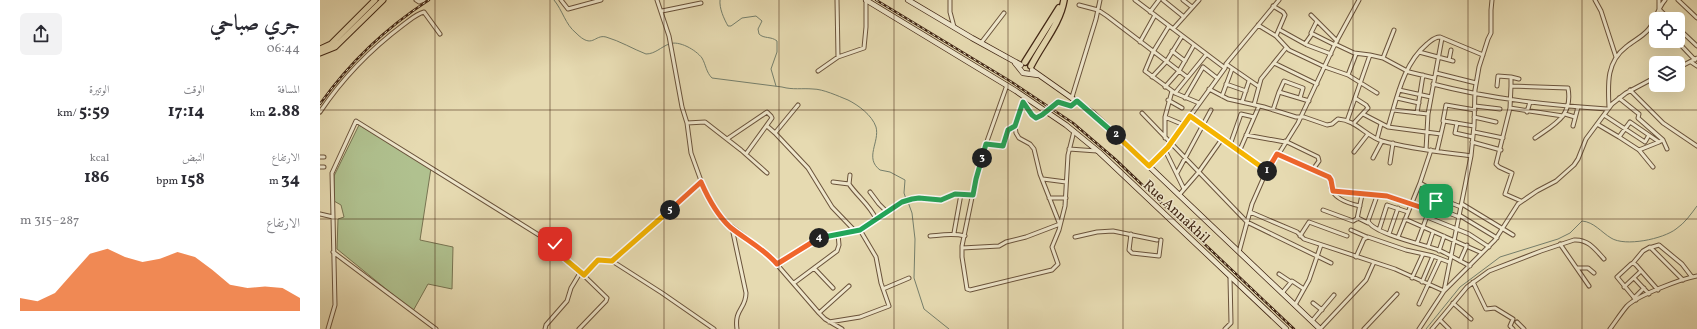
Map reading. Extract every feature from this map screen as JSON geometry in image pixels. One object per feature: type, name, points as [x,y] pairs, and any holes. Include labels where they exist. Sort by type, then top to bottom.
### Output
[{"type":"highway","points":[[1022,65],[1056,14],[1061,0]]},
{"type":"highway","points":[[1032,68],[1040,48],[1058,20],[1064,0]]},
{"type":"main road","points":[[320,49],[331,44],[375,0]]},
{"type":"main road","points":[[320,53],[335,47],[382,0]]},
{"type":"main road","name":"Rue Annakhil","points":[[866,0],[1025,97],[1074,131],[1099,152],[1230,278],[1286,329]]},
{"type":"main road","points":[[908,0],[1014,62],[1032,68],[1038,75],[1072,97],[1098,118],[1320,329]]},
{"type":"main road","points":[[1022,65],[1022,72],[1038,75]]},
{"type":"main road","points":[[1028,74],[1032,68]]},
{"type":"street","points":[[416,0],[419,2],[424,0]]},
{"type":"street","points":[[561,0],[568,9],[601,0]]},
{"type":"street","points":[[658,0],[670,40],[670,47],[682,107],[688,123],[691,153],[701,182],[713,206],[732,228],[764,250],[819,313],[829,322],[842,329]]},
{"type":"street","points":[[837,0],[838,58]]},
{"type":"street","points":[[818,71],[838,58],[864,48],[866,0]]},
{"type":"street","points":[[950,0],[950,12],[954,27]]},
{"type":"street","points":[[1072,97],[1100,0]]},
{"type":"street","points":[[1135,0],[1206,55],[1232,69],[1258,86]]},
{"type":"street","points":[[1150,12],[1159,0]]},
{"type":"street","points":[[1163,0],[1184,17]]},
{"type":"street","points":[[1183,0],[1192,7]]},
{"type":"street","points":[[1173,29],[1199,0]]},
{"type":"street","points":[[1149,166],[1170,144],[1225,66],[1279,0]]},
{"type":"street","points":[[1239,253],[1257,192],[1267,171],[1301,117],[1359,0]]},
{"type":"street","points":[[1444,291],[1471,156],[1474,132],[1476,83],[1488,39],[1492,33],[1490,10],[1492,0]]},
{"type":"street","points":[[1595,0],[1601,11],[1616,57]]},
{"type":"street","points":[[1659,0],[1659,9],[1662,12]]},
{"type":"street","points":[[1658,12],[1665,0]]},
{"type":"street","points":[[1678,0],[1697,18]]},
{"type":"street","points":[[662,11],[701,3]]},
{"type":"street","points":[[1080,5],[1098,10],[1179,72],[1197,79]]},
{"type":"street","points":[[1274,6],[1285,14],[1280,30],[1276,36]]},
{"type":"street","points":[[320,112],[342,83],[374,49],[416,16],[424,12],[440,34]]},
{"type":"street","points":[[981,43],[1004,13]]},
{"type":"street","points":[[1140,42],[1155,15]]},
{"type":"street","points":[[1311,15],[1336,44]]},
{"type":"street","points":[[1305,44],[1312,34],[1310,32],[1317,21]]},
{"type":"street","points":[[1258,25],[1276,36],[1286,48],[1325,67],[1348,75],[1360,84],[1377,93]]},
{"type":"street","points":[[1169,26],[1153,52],[1145,70],[1173,92],[1199,103]]},
{"type":"street","points":[[1608,108],[1608,79],[1616,57],[1622,50],[1649,28]]},
{"type":"street","points":[[1280,30],[1305,44],[1331,54]]},
{"type":"street","points":[[1382,58],[1394,30]]},
{"type":"street","points":[[1312,34],[1356,54],[1382,58],[1406,70],[1434,78]]},
{"type":"street","points":[[1685,35],[1697,46]]},
{"type":"street","points":[[1152,77],[1166,62],[1182,36]]},
{"type":"street","points":[[1388,126],[1406,70],[1420,52],[1435,38],[1442,38],[1483,55]]},
{"type":"street","points":[[1426,150],[1428,114],[1442,38]]},
{"type":"street","points":[[1165,87],[1179,72],[1194,45]]},
{"type":"street","points":[[1254,105],[1261,79],[1286,48]]},
{"type":"street","points":[[1684,48],[1696,59],[1685,65]]},
{"type":"street","points":[[1420,52],[1451,60],[1452,50]]},
{"type":"street","points":[[1172,51],[1185,61]]},
{"type":"street","points":[[1348,75],[1356,54]]},
{"type":"street","points":[[1165,138],[1165,117],[1168,100],[1173,92],[1206,55]]},
{"type":"street","points":[[1347,121],[1370,55]]},
{"type":"street","points":[[1691,62],[1697,66]]},
{"type":"street","points":[[1274,63],[1317,84]]},
{"type":"street","points":[[1198,64],[1217,78]]},
{"type":"street","points":[[1185,98],[1203,67]]},
{"type":"street","points":[[1222,96],[1232,69]]},
{"type":"street","points":[[1436,73],[1476,83]]},
{"type":"street","points":[[1417,113],[1423,75]]},
{"type":"street","points":[[1497,86],[1498,76],[1519,78]]},
{"type":"street","points":[[1511,77],[1510,108],[1501,150],[1496,165],[1512,174],[1505,194],[1521,201]]},
{"type":"street","points":[[1418,329],[1444,291],[1497,238],[1516,206],[1521,201],[1556,181],[1574,165],[1586,139],[1608,108],[1630,90],[1649,80]]},
{"type":"street","points":[[1242,102],[1249,81]]},
{"type":"street","points":[[1273,110],[1284,81],[1303,88],[1300,98]]},
{"type":"street","points":[[1226,84],[1246,90]]},
{"type":"street","points":[[1433,84],[1475,95],[1567,106],[1608,108]]},
{"type":"street","points":[[1007,86],[986,144],[976,178],[962,248],[967,289],[970,290],[1054,269],[1058,264],[1052,247],[1060,224],[1066,198],[1069,149],[1074,131]]},
{"type":"street","points":[[1511,86],[1568,88],[1567,106],[1564,115],[1535,138]]},
{"type":"street","points":[[1209,89],[1222,96],[1328,125],[1338,119],[1347,121],[1382,141],[1426,150],[1471,156]]},
{"type":"street","points":[[1399,90],[1431,97]]},
{"type":"street","points":[[1630,90],[1663,123],[1697,146]]},
{"type":"street","points":[[1279,92],[1309,101]]},
{"type":"street","points":[[1025,97],[1015,126],[1017,136],[1030,144],[1034,149],[1040,174],[1060,224]]},
{"type":"street","points":[[1353,124],[1368,110],[1367,106],[1355,98]]},
{"type":"street","points":[[1397,98],[1419,103]]},
{"type":"street","points":[[1619,98],[1639,114],[1638,118],[1663,140],[1667,149]]},
{"type":"street","points":[[1168,100],[1182,108]]},
{"type":"street","points":[[1023,102],[1034,117],[1040,117],[1055,104],[1060,102],[1071,106],[1077,101]]},
{"type":"street","points":[[1527,112],[1530,102]]},
{"type":"street","points":[[775,133],[798,105]]},
{"type":"street","points":[[1437,151],[1447,105],[1475,110]]},
{"type":"street","points":[[1239,152],[1259,106]]},
{"type":"street","points":[[1475,106],[1500,108]]},
{"type":"street","points":[[1573,126],[1578,107]]},
{"type":"street","points":[[1510,108],[1527,112],[1575,117]]},
{"type":"street","points":[[1177,172],[1211,110]]},
{"type":"street","points":[[1393,110],[1428,114]]},
{"type":"street","points":[[727,139],[766,112],[772,117],[746,154]]},
{"type":"street","points":[[1142,113],[1170,144],[1247,222],[1331,263]]},
{"type":"street","points":[[1230,145],[1241,114],[1254,117]]},
{"type":"street","points":[[1363,114],[1381,124],[1388,126],[1440,134]]},
{"type":"street","points":[[1604,115],[1645,142]]},
{"type":"street","points":[[1190,116],[1267,171]]},
{"type":"street","points":[[1165,117],[1184,125]]},
{"type":"street","points":[[1474,117],[1496,122]]},
{"type":"street","points":[[328,329],[335,305],[332,173],[356,121],[558,247],[565,259],[572,263],[580,273],[584,275],[605,296],[607,300],[579,329]]},
{"type":"street","points":[[1443,121],[1474,126]]},
{"type":"street","points":[[688,123],[704,122],[746,154],[767,173]]},
{"type":"street","points":[[1619,137],[1630,122],[1659,142]]},
{"type":"street","points":[[1457,123],[1455,133],[1473,137]]},
{"type":"street","points":[[1377,139],[1381,124]]},
{"type":"street","points":[[1597,124],[1639,150],[1653,167]]},
{"type":"street","points":[[767,126],[808,168],[832,206],[855,231]]},
{"type":"street","points":[[986,144],[1002,147],[1008,130],[1015,126]]},
{"type":"street","points":[[1474,132],[1503,138]]},
{"type":"street","points":[[1354,152],[1368,134]]},
{"type":"street","points":[[1246,135],[1285,142],[1318,157],[1319,161],[1314,168],[1314,171]]},
{"type":"street","points":[[1645,147],[1645,142],[1649,135]]},
{"type":"street","points":[[1179,195],[1198,173],[1222,139]]},
{"type":"street","points":[[1639,150],[1663,140]]},
{"type":"street","points":[[1373,158],[1382,141]]},
{"type":"street","points":[[1472,142],[1501,150]]},
{"type":"street","points":[[1390,163],[1393,143]]},
{"type":"street","points":[[1069,149],[1099,152]]},
{"type":"street","points":[[1165,150],[1184,189]]},
{"type":"street","points":[[1398,237],[1420,183],[1431,150]]},
{"type":"street","points":[[1277,154],[1330,178],[1333,191],[1344,201],[1360,206]]},
{"type":"street","points":[[850,175],[849,184],[859,198],[872,210],[876,219]]},
{"type":"street","points":[[1043,179],[1066,182]]},
{"type":"street","points":[[612,261],[701,182]]},
{"type":"street","points":[[832,182],[849,184]]},
{"type":"street","points":[[1420,183],[1429,188],[1423,208]]},
{"type":"street","points":[[1333,191],[1362,195],[1387,196],[1423,208],[1427,211]]},
{"type":"street","points":[[870,192],[887,212]]},
{"type":"street","points":[[777,264],[819,238],[860,230],[904,201],[919,198],[941,200],[955,194],[973,195]]},
{"type":"street","points":[[954,233],[961,194]]},
{"type":"street","points":[[1357,219],[1362,195]]},
{"type":"street","points":[[1368,222],[1376,196]]},
{"type":"street","points":[[1049,198],[1066,198]]},
{"type":"street","points":[[1434,208],[1438,198],[1462,206],[1513,235]]},
{"type":"street","points":[[1379,230],[1387,206],[1408,212]]},
{"type":"street","points":[[1389,234],[1398,208]]},
{"type":"street","points":[[1427,211],[1434,208],[1459,216],[1497,238]]},
{"type":"street","points":[[1323,210],[1353,221],[1357,219],[1368,222],[1372,227],[1439,250],[1470,266]]},
{"type":"street","points":[[1417,243],[1427,211]]},
{"type":"street","points":[[1250,212],[1297,232],[1300,236],[1321,245],[1395,269],[1412,278],[1444,291]]},
{"type":"street","points":[[320,214],[333,216]]},
{"type":"street","points":[[1426,216],[1469,234],[1489,247]]},
{"type":"street","points":[[1405,220],[1467,245],[1482,253]]},
{"type":"street","points":[[1300,236],[1309,222],[1348,236]]},
{"type":"street","points":[[962,248],[999,246],[1006,242],[1031,236],[1060,224]]},
{"type":"street","points":[[732,228],[746,293],[745,300],[737,315],[737,329]]},
{"type":"street","points":[[829,322],[860,317],[889,306],[883,289],[876,257],[860,230]]},
{"type":"street","points":[[1351,230],[1406,250],[1433,256],[1449,262]]},
{"type":"street","points":[[1075,237],[1106,231],[1131,234],[1159,240],[1159,256],[1132,252],[1129,250],[1131,234]]},
{"type":"street","points":[[1428,247],[1434,232]]},
{"type":"street","points":[[930,236],[950,235],[954,233],[965,236]]},
{"type":"street","points":[[794,283],[838,249],[838,234]]},
{"type":"street","points":[[1439,250],[1444,236]]},
{"type":"street","points":[[1356,257],[1364,239],[1367,237]]},
{"type":"street","points":[[1432,329],[1467,287],[1499,266],[1574,240],[1585,241],[1604,259]]},
{"type":"street","points":[[1560,244],[1589,286]]},
{"type":"street","points":[[1295,305],[1304,289],[1321,245]]},
{"type":"street","points":[[1460,261],[1467,245]]},
{"type":"street","points":[[1635,299],[1617,276],[1633,263],[1643,251],[1649,248],[1659,245],[1682,264],[1692,277]]},
{"type":"street","points":[[1649,248],[1654,250],[1683,280]]},
{"type":"street","points":[[333,252],[436,329]]},
{"type":"street","points":[[1412,278],[1422,254]]},
{"type":"street","points":[[1422,282],[1433,256]]},
{"type":"street","points":[[1419,304],[1440,259]]},
{"type":"street","points":[[584,275],[598,260],[612,261],[714,329]]},
{"type":"street","points":[[1320,329],[1366,280],[1374,262]]},
{"type":"street","points":[[1633,263],[1658,290]]},
{"type":"street","points":[[814,268],[833,288]]},
{"type":"street","points":[[1577,268],[1588,268],[1594,273]]},
{"type":"street","points":[[1624,286],[1641,271]]},
{"type":"street","points":[[546,329],[546,325],[567,301],[571,288],[580,273]]},
{"type":"street","points":[[1279,274],[1291,282],[1293,281],[1304,289]]},
{"type":"street","points":[[1635,299],[1697,276]]},
{"type":"street","points":[[883,289],[909,278]]},
{"type":"street","points":[[1225,329],[1231,323],[1230,278]]},
{"type":"street","points":[[1634,278],[1649,294]]},
{"type":"street","points":[[1282,293],[1291,282]]},
{"type":"street","points":[[1473,282],[1486,309],[1495,308],[1513,319],[1510,326],[1513,329]]},
{"type":"street","points":[[819,313],[850,286]]},
{"type":"street","points":[[1610,329],[1627,306],[1644,288]]},
{"type":"street","points":[[1364,329],[1396,294]]},
{"type":"street","points":[[1312,321],[1334,295]]},
{"type":"street","points":[[1313,303],[1322,310]]},
{"type":"street","points":[[1454,303],[1471,319]]},
{"type":"street","points":[[1440,320],[1449,329]]},
{"type":"street","points":[[1517,322],[1524,329]]},
{"type":"street","points":[[325,329],[330,323]]},
{"type":"green space","points":[[359,125],[431,168],[420,240],[453,247],[452,289],[428,284],[413,311],[337,249],[338,219],[344,217],[341,205],[334,201],[334,176]]},
{"type":"waterway","points":[[554,0],[569,26],[586,40],[590,41],[606,37],[646,54],[655,52],[669,44],[678,43],[692,49],[702,58],[708,73],[712,78],[790,88],[817,89],[852,102],[871,118],[876,127],[877,133],[873,155],[875,165],[880,170],[890,172],[905,180],[904,193],[906,199]]},
{"type":"waterway","points":[[720,0],[723,17],[728,26],[731,26],[742,18],[756,16],[762,21],[758,29],[759,34],[777,41],[777,52],[771,69],[776,86]]},
{"type":"waterway","points":[[908,202],[912,213],[915,239],[914,278],[924,309],[949,329]]},
{"type":"waterway","points":[[1426,329],[1460,287],[1500,257],[1558,239],[1570,233],[1582,221],[1594,225],[1617,241],[1634,242],[1653,239],[1670,233],[1679,227],[1697,206]]},
{"type":"railway","points":[[320,104],[356,60],[398,22],[429,0]]},
{"type":"railway","points":[[876,0],[1010,81],[1073,123],[1115,159],[1294,329]]},
{"type":"route","points":[[555,244],[565,259],[572,263],[580,273],[584,275],[598,260],[612,261],[701,182],[719,215],[732,228],[767,253],[777,264],[797,250],[819,238],[860,230],[904,201],[916,198],[941,200],[949,198],[955,194],[973,195],[976,178],[986,144],[1000,147],[1003,146],[1008,130],[1015,126],[1023,102],[1032,115],[1036,118],[1058,102],[1071,106],[1077,101],[1093,113],[1149,166],[1168,147],[1190,116],[1267,171],[1277,154],[1311,171],[1329,177],[1333,191],[1362,195],[1387,196],[1426,209],[1427,211],[1434,208],[1436,201]]}]
